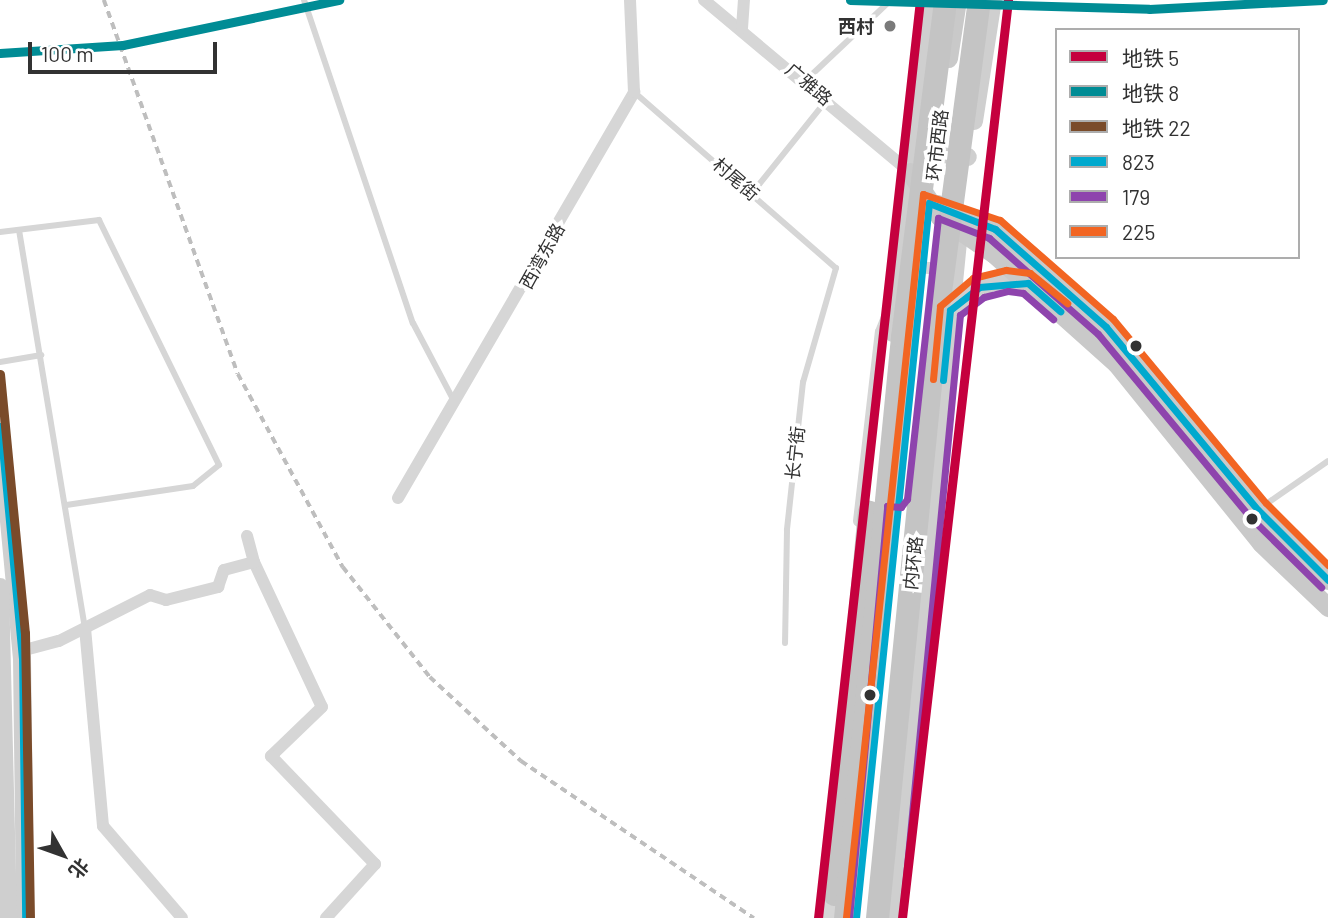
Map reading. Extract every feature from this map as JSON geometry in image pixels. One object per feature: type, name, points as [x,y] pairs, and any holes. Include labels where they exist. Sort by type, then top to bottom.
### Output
[{"type":"highway","name":"内环路","points":[[877,918],[934,230],[945,0]]},
{"type":"highway","name":"内环路","points":[[845,918],[934,230],[979,0]]},
{"type":"highway","points":[[834,894],[873,479],[990,0]]},
{"type":"main road","points":[[891,918],[950,310],[934,230],[911,172],[934,0]]},
{"type":"main road","name":"环市西路","points":[[856,918],[895,494],[934,230],[957,0]]},
{"type":"main road","name":"环市西路","points":[[941,154],[970,0]]},
{"type":"main road","points":[[966,25],[990,0]]},
{"type":"main road","points":[[834,918],[895,494],[894,298],[934,230],[968,157],[990,0]]},
{"type":"main road","points":[[941,154],[968,157]]},
{"type":"main road","points":[[911,172],[934,230],[1028,283],[1116,363],[1261,543],[1328,607]]},
{"type":"main road","points":[[894,298],[934,230]]},
{"type":"main road","points":[[934,230],[1005,237],[1130,350],[1258,510],[1328,580]]},
{"type":"main road","points":[[950,310],[991,282],[1028,283]]},
{"type":"main road","points":[[0,426],[21,651],[26,918]]},
{"type":"main road","name":"环市西路","points":[[870,918],[884,775],[895,494]]},
{"type":"main road","points":[[0,587],[4,873],[8,918]]},
{"type":"main road","points":[[834,894],[834,918]]},
{"type":"street","points":[[630,0],[634,92]]},
{"type":"street","name":"广雅路","points":[[704,0],[742,28],[911,172]]},
{"type":"street","points":[[742,28],[744,0]]},
{"type":"street","name":"西湾东路","points":[[398,498],[457,407],[634,92]]},
{"type":"street","points":[[822,918],[873,388],[881,332],[894,298]]},
{"type":"street","points":[[895,494],[932,492]]},
{"type":"street","points":[[247,536],[254,562],[322,707],[271,756],[374,864],[326,918]]},
{"type":"street","points":[[21,651],[85,628],[150,595],[166,600],[218,587],[224,570],[254,562]]},
{"type":"street","points":[[85,628],[103,826],[182,918]]},
{"type":"street","points":[[884,775],[906,777]]},
{"type":"lane","points":[[304,0],[413,323],[457,407]]},
{"type":"lane","points":[[805,81],[891,0]]},
{"type":"lane","name":"村尾街","points":[[634,92],[753,192],[836,268]]},
{"type":"lane","points":[[753,192],[827,100]]},
{"type":"lane","points":[[0,232],[99,220],[219,465],[193,486],[66,505]]},
{"type":"lane","points":[[19,230],[85,628]]},
{"type":"lane","name":"长宁街","points":[[785,643],[787,530],[803,382],[836,268]]},
{"type":"lane","points":[[0,362],[41,355]]},
{"type":"lane","points":[[1258,510],[1328,461]]},
{"type":"railway","points":[[104,0],[238,374],[343,567],[430,677],[521,761],[754,918]]},
{"type":"metro line","name":"8","points":[[0,53],[123,45],[339,0]]},
{"type":"metro line","name":"8","points":[[850,0],[1149,9],[1323,0]]},
{"type":"metro line","name":"5","points":[[818,918],[920,0]]},
{"type":"metro line","name":"5","points":[[902,918],[1008,0]]},
{"type":"metro line","name":"22","points":[[0,374],[25,633],[30,918]]},
{"type":"transit line","name":"225","points":[[846,917],[923,194],[1000,220],[1113,319],[1266,503],[1328,565]]},
{"type":"transit line","name":"823","points":[[856,918],[929,203],[995,229],[1106,327],[1258,510],[1328,580]]},
{"type":"transit line","name":"179","points":[[849,918],[887,506],[901,507],[907,499],[938,218],[989,238],[1098,334],[1250,517],[1321,587]]},
{"type":"transit line","name":"225","points":[[933,379],[940,306],[973,278],[1006,270],[1030,273],[1067,303]]},
{"type":"transit line","name":"823","points":[[943,380],[950,310],[979,287],[1028,283],[1060,311]]},
{"type":"transit line","name":"179","points":[[902,918],[960,315],[984,297],[1008,291],[1023,293],[1053,319]]},
{"type":"transit line","name":"823","points":[[0,426],[22,658],[25,918]]},
{"type":"place","name":"西村","points":[[890,26]]}]
